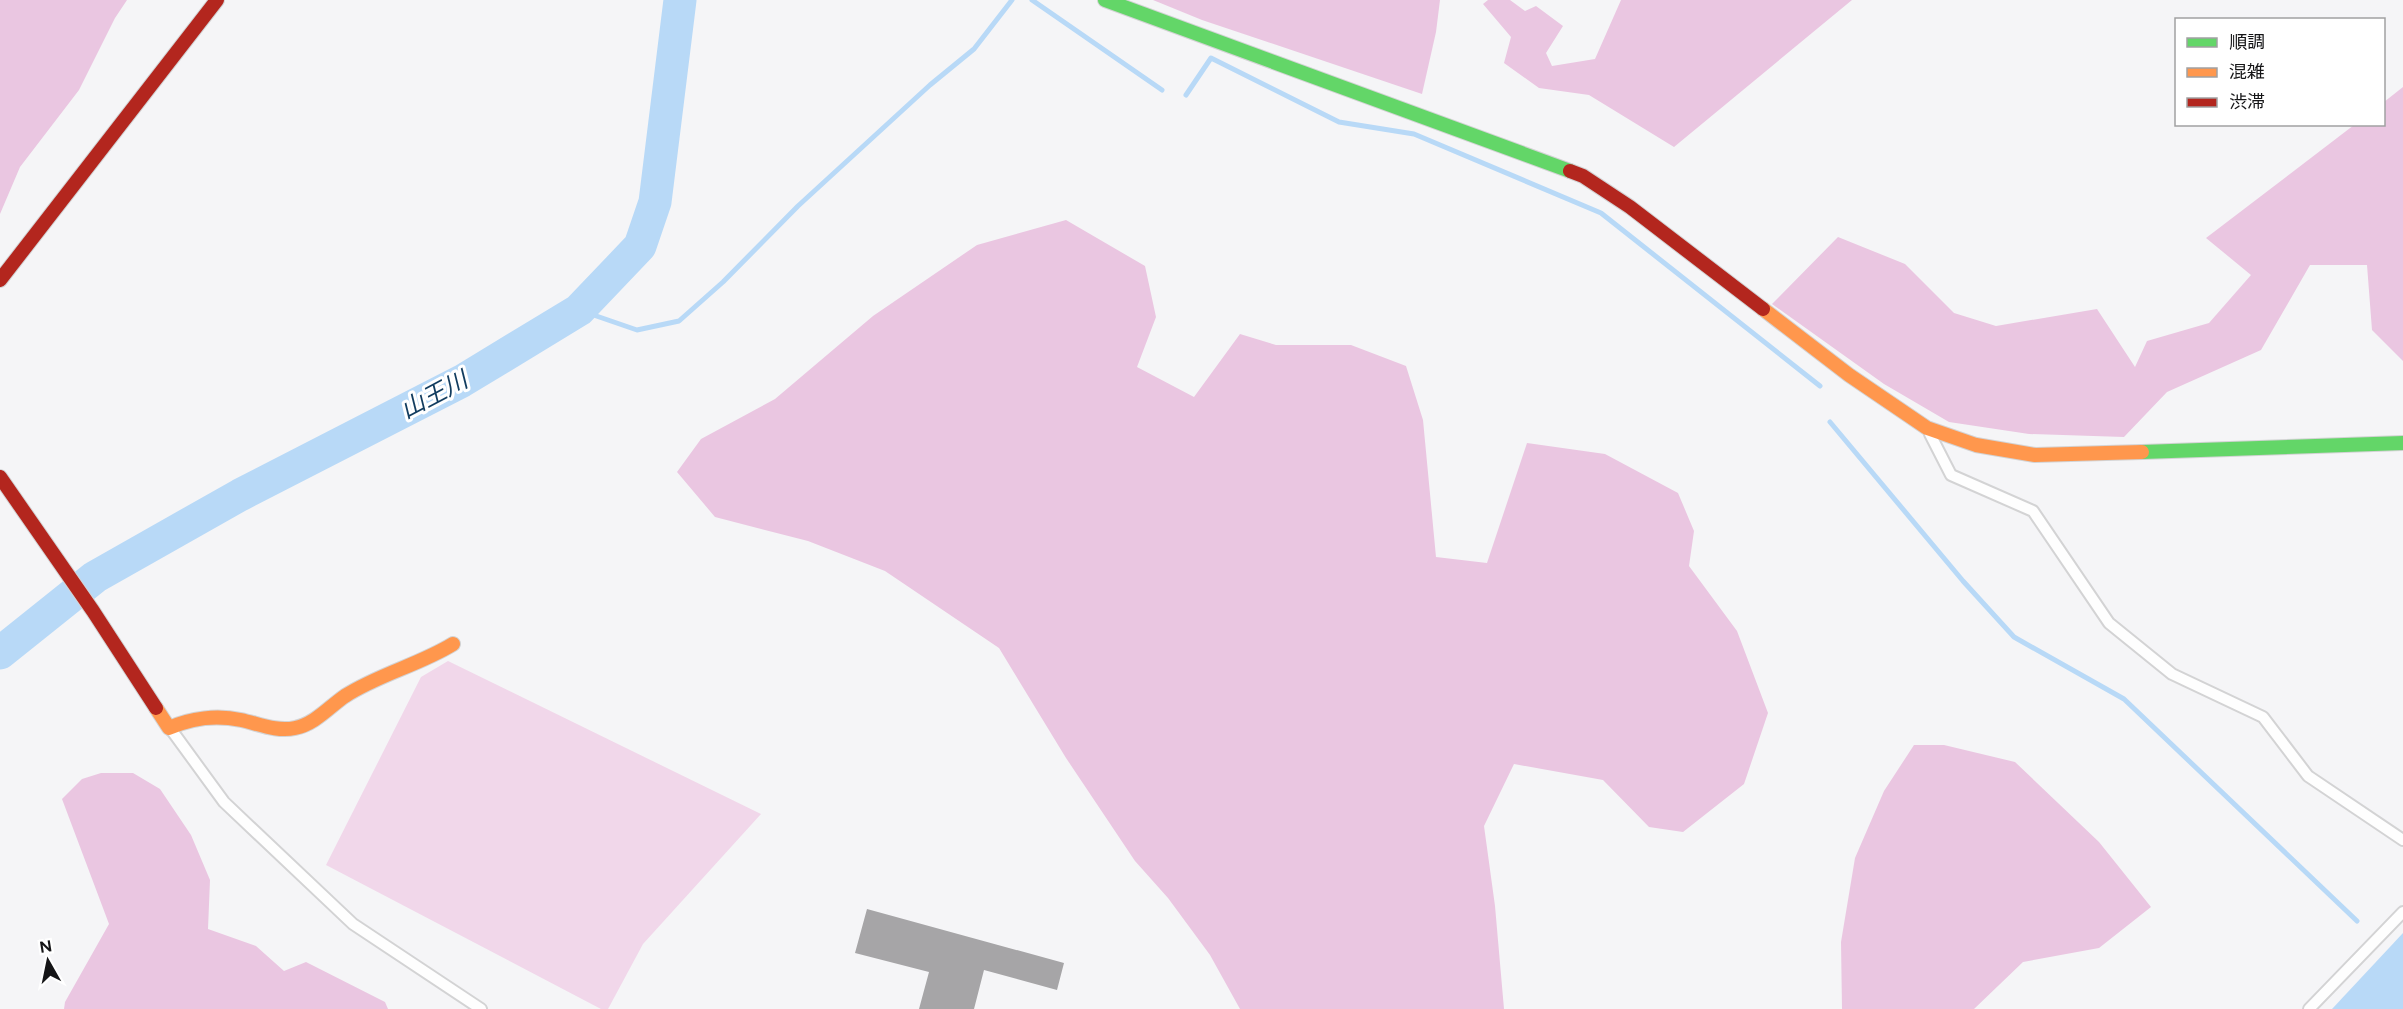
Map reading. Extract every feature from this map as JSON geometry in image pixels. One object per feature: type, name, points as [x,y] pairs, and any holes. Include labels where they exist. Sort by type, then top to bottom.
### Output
[{"type":"street","points":[[0,280],[217,0]]},
{"type":"street","points":[[1105,0],[1582,176],[1630,207],[1849,375],[1927,428],[1976,445],[2035,455],[2403,443]]},
{"type":"street","points":[[0,477],[93,611],[170,728],[179,723],[227,718],[268,728],[295,728],[305,725],[356,688],[430,658],[453,644]]},
{"type":"lane","points":[[1927,428],[1951,475],[2033,512],[2109,623],[2172,674],[2263,717],[2308,776],[2403,840]]},
{"type":"lane","points":[[170,728],[224,802],[352,924],[481,1009]]},
{"type":"lane","points":[[2309,1009],[2403,912]]},
{"type":"shaded area","points":[[0,0],[127,0],[115,18],[79,90],[20,167],[0,214]]},
{"type":"shaded area","points":[[1153,0],[1440,0],[1436,32],[1422,94],[1202,20]]},
{"type":"shaded area","points":[[1488,0],[1510,0],[1525,11],[1536,6],[1563,26],[1546,53],[1552,66],[1595,59],[1621,0],[1852,0],[1674,147],[1589,95],[1539,88],[1504,63],[1511,37],[1483,4]]},
{"type":"shaded area","points":[[2403,87],[2403,361],[2372,330],[2367,265],[2310,265],[2261,350],[2167,392],[2124,437],[2029,434],[1949,422],[1884,384],[1772,304],[1838,237],[1905,264],[1954,313],[1996,326],[2097,309],[2135,367],[2147,341],[2209,323],[2251,275],[2206,238],[2353,126],[2385,126],[2385,101]]},
{"type":"shaded area","points":[[1066,220],[1145,266],[1156,317],[1137,367],[1194,397],[1240,334],[1276,345],[1351,345],[1406,366],[1423,420],[1436,557],[1487,563],[1527,443],[1605,454],[1678,493],[1694,531],[1689,566],[1737,631],[1768,713],[1744,784],[1683,832],[1649,827],[1603,780],[1514,764],[1484,826],[1495,906],[1504,1009],[1240,1009],[1210,955],[1168,898],[1135,861],[1066,758],[999,648],[885,571],[808,541],[715,517],[677,472],[701,439],[775,399],[873,316],[977,245]]},
{"type":"shaded area","points":[[448,661],[761,814],[643,944],[608,1009],[601,1009],[326,865],[421,677]]},
{"type":"shaded area","points":[[1914,745],[1944,745],[2015,762],[2099,842],[2151,907],[2099,948],[2023,962],[1974,1009],[1842,1009],[1841,942],[1855,858],[1884,791]]},
{"type":"shaded area","points":[[101,773],[133,773],[160,789],[191,835],[210,880],[208,929],[256,946],[284,971],[306,962],[385,1002],[388,1009],[64,1009],[65,1002],[109,924],[62,799],[82,779]]},
{"type":"water","points":[[2403,933],[2403,1009],[2332,1009]]},
{"type":"building","points":[[867,909],[1064,963],[1057,990],[984,970],[974,1009],[919,1009],[929,972],[855,953]]},
{"type":"waterway","name":"山王川","points":[[0,653],[95,577],[240,495],[462,381],[579,310],[640,246],[655,202],[680,0]]},
{"type":"waterway","points":[[579,310],[637,330],[679,321],[723,282],[798,206],[930,85],[974,49],[1012,0]]},
{"type":"waterway","points":[[1032,0],[1162,90]]},
{"type":"waterway","points":[[1186,95],[1211,58],[1339,122],[1414,134],[1601,213],[1820,386]]},
{"type":"waterway","points":[[1830,422],[1963,581],[2014,637],[2124,699],[2357,921]]},
{"type":"traffic: fast","points":[[1105,0],[1570,171]]},
{"type":"traffic: fast","points":[[2142,452],[2403,443]]},
{"type":"traffic: slow","points":[[1763,309],[1849,375],[1927,428],[1976,445],[2035,455],[2142,452]]},
{"type":"traffic: slow","points":[[156,708],[169,728],[204,718],[232,718],[275,728],[295,728],[315,719],[358,688],[453,644]]},
{"type":"traffic: jam","points":[[0,280],[217,0]]},
{"type":"traffic: jam","points":[[1570,171],[1583,176],[1630,207],[1763,309]]},
{"type":"traffic: jam","points":[[0,477],[93,611],[156,708]]}]
